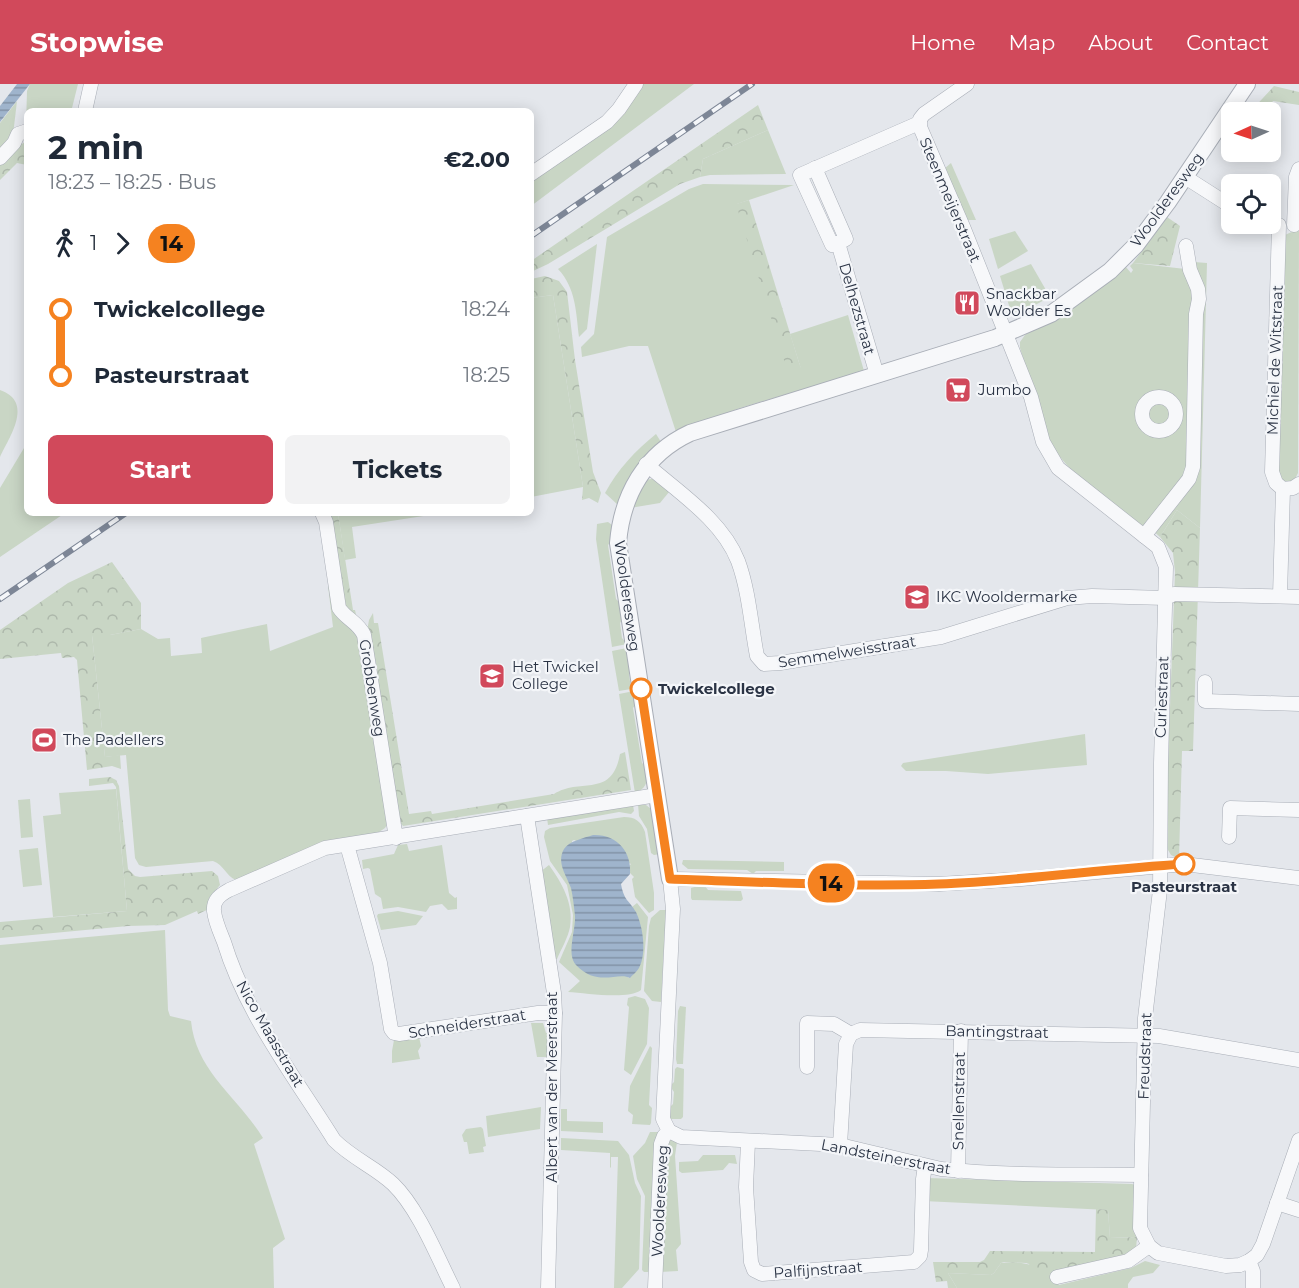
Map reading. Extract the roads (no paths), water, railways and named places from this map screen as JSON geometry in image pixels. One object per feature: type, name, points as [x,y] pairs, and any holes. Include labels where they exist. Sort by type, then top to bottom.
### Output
[{"type":"street","points":[[86,108],[91,84]]},
{"type":"street","points":[[534,172],[607,122],[636,84]]},
{"type":"street","name":"Steenmeijerstraat","points":[[967,84],[924,114],[919,123],[1005,335]]},
{"type":"street","name":"Woolderesweg","points":[[655,1288],[661,1144],[669,1131],[663,1119],[673,909],[618,543],[624,508],[630,492],[646,464],[690,433],[1005,335],[1051,314],[1110,271],[1136,245],[1247,84]]},
{"type":"street","name":"Delhezstraat","points":[[877,375],[838,243],[832,245],[800,175],[919,123]]},
{"type":"street","points":[[0,158],[14,143],[18,134],[24,132]]},
{"type":"street","points":[[1281,224],[1297,225],[1296,177],[1299,169]]},
{"type":"street","points":[[1185,177],[1221,200]]},
{"type":"street","name":"Michiel de Witstraat","points":[[1275,234],[1272,472],[1276,483],[1283,489]]},
{"type":"street","points":[[1144,536],[1189,479],[1193,467],[1196,314],[1199,299],[1198,289],[1186,259],[1186,246]]},
{"type":"street","name":"Curiestraat","points":[[1005,335],[1031,397],[1043,442],[1052,459],[1063,472],[1158,547],[1164,558],[1166,598],[1160,865]]},
{"type":"street","points":[[1175,415],[1194,415]]},
{"type":"street","name":"Semmelweisstraat","points":[[646,464],[706,516],[719,530],[735,556],[744,582],[757,656],[764,664],[941,637],[1067,598],[1092,596],[1166,598]]},
{"type":"street","points":[[1280,596],[1283,489],[1293,488],[1299,484]]},
{"type":"street","name":"Grobbenweg","points":[[323,516],[339,608],[342,613],[354,621],[364,635],[396,838]]},
{"type":"street","points":[[1166,598],[1174,594],[1299,597]]},
{"type":"street","points":[[1205,682],[1205,701],[1299,704]]},
{"type":"street","name":"Nico Maasstraat","points":[[453,1288],[408,1201],[392,1183],[347,1153],[334,1140],[247,1001],[228,956],[214,912],[218,896],[313,852],[657,795]]},
{"type":"street","points":[[1229,837],[1230,808],[1299,810]]},
{"type":"street","name":"Albert van der Meerstraat","points":[[527,816],[554,993],[555,1013],[548,1288]]},
{"type":"street","name":"Schneiderstraat","points":[[347,845],[380,963],[391,1029],[394,1033],[538,1013],[555,1013]]},
{"type":"street","points":[[670,879],[939,884],[1184,864],[1299,878]]},
{"type":"street","name":"Freudstraat","points":[[1149,1246],[1140,1228],[1145,1018],[1160,890],[1160,865]]},
{"type":"street","name":"Bantingstraat","points":[[807,1067],[807,1023],[834,1024],[850,1034],[861,1030],[1159,1036],[1299,1060]]},
{"type":"street","name":"Snellenstraat","points":[[958,1171],[961,1031]]},
{"type":"street","points":[[840,1145],[846,1044],[850,1034]]},
{"type":"street","name":"Landsteinerstraat","points":[[669,1131],[681,1137],[840,1145],[926,1166],[958,1171],[1142,1175]]},
{"type":"street","points":[[1057,1276],[1128,1261],[1149,1246],[1158,1253],[1226,1266],[1240,1265],[1249,1261],[1257,1255],[1263,1244],[1299,1140]]},
{"type":"street","name":"Palfijnstraat","points":[[747,1142],[746,1187],[751,1262],[754,1270],[762,1274],[914,1262],[920,1256],[921,1250],[923,1179],[926,1166]]},
{"type":"street","points":[[1277,1203],[1299,1210]]},
{"type":"street","points":[[1249,1261],[1253,1271],[1253,1288]]},
{"type":"water","points":[[17,84],[30,84],[0,122],[0,106]]},
{"type":"water","points":[[593,835],[602,835],[616,841],[626,852],[628,858],[630,874],[621,884],[622,890],[636,912],[642,932],[643,948],[639,968],[630,978],[592,976],[584,972],[573,960],[575,916],[571,888],[561,859],[564,849],[569,844]]},
{"type":"railway","points":[[534,234],[752,84]]},
{"type":"railway","points":[[0,599],[122,516]]},
{"type":"place","name":"Snackbar Woolder Es","points":[[967,303]]},
{"type":"place","name":"Jumbo","points":[[958,390]]},
{"type":"place","name":"IKC Wooldermarke","points":[[917,597]]},
{"type":"place","name":"Het Twickel College","points":[[492,676]]},
{"type":"place","name":"Twickelcollege","points":[[641,689]]},
{"type":"place","name":"The Padellers","points":[[44,740]]},
{"type":"place","name":"Pasteurstraat","points":[[1184,864]]}]
